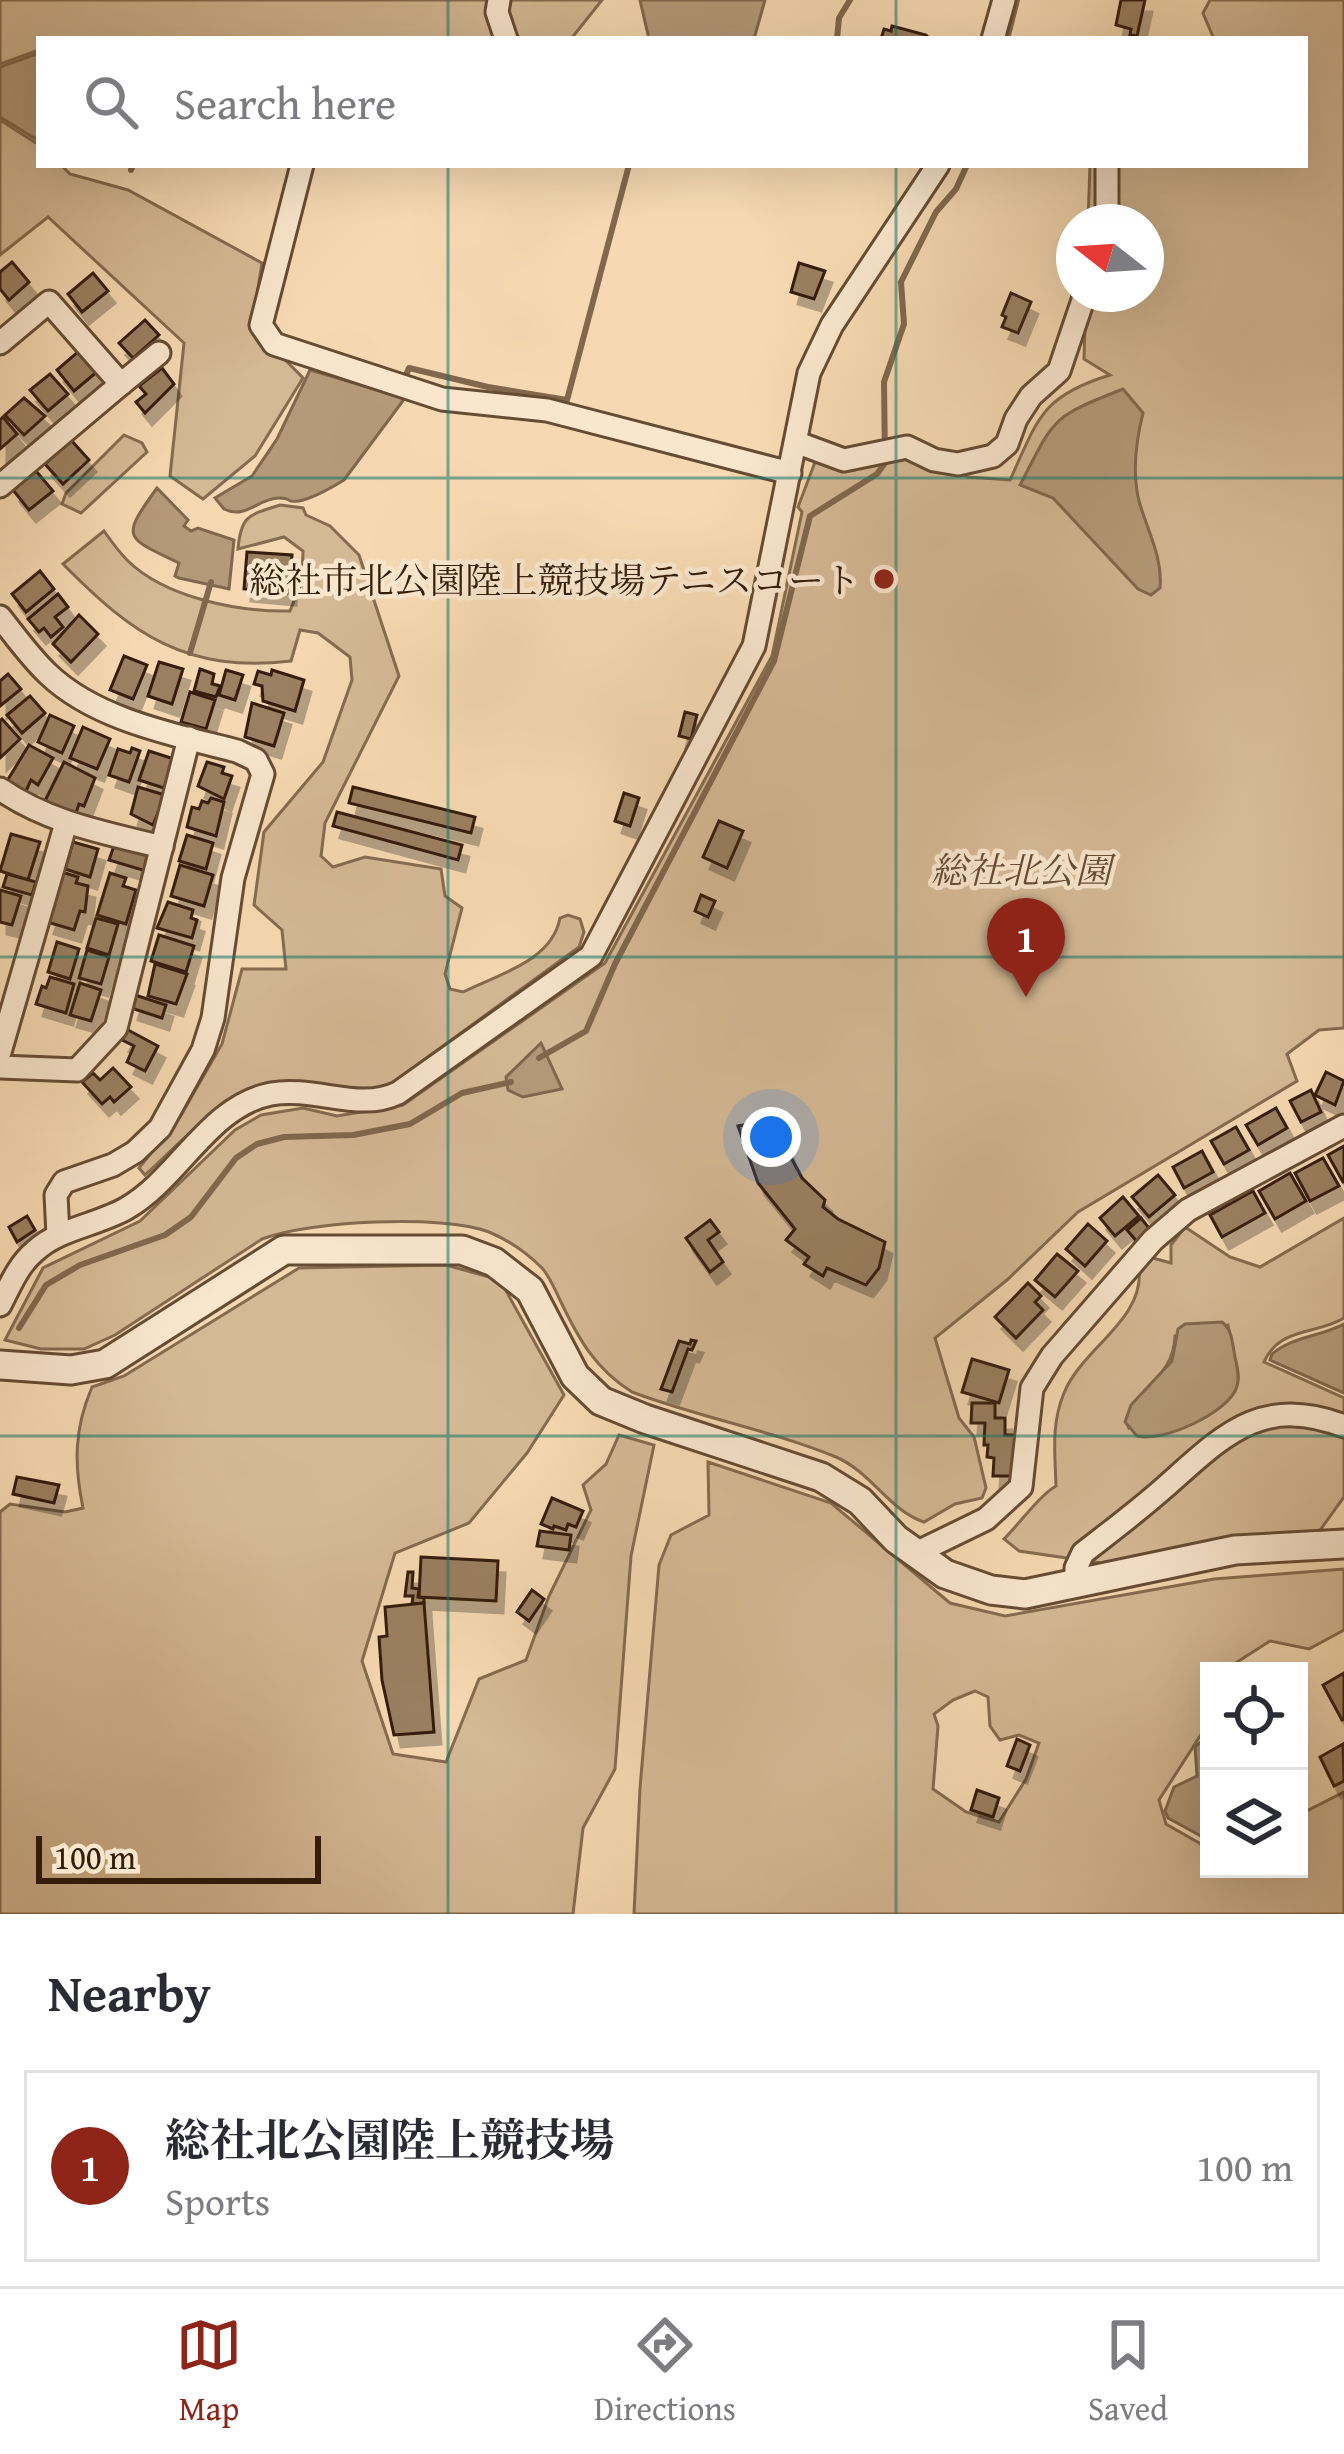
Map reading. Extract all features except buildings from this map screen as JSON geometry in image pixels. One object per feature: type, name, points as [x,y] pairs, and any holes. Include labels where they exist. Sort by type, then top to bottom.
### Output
[{"type":"street","points":[[499,0],[497,12],[505,36]]},
{"type":"street","points":[[994,36],[1004,0]]},
{"type":"street","points":[[301,168],[261,325],[274,344],[442,399],[547,410],[790,473]]},
{"type":"street","points":[[0,1305],[37,1248],[127,1208],[149,1193],[213,1128],[243,1105],[271,1094],[306,1093],[378,1103],[591,956],[754,646],[809,373],[832,325],[936,168]]},
{"type":"street","points":[[1107,168],[1107,204]]},
{"type":"street","points":[[0,344],[49,302],[121,384]]},
{"type":"street","points":[[797,443],[844,460],[907,447],[934,460],[958,464],[993,456],[1007,444],[1031,396],[1059,371],[1079,312]]},
{"type":"street","points":[[0,486],[159,353]]},
{"type":"street","points":[[0,617],[51,678],[110,713],[256,760],[263,774],[224,921],[212,1018],[203,1050],[160,1128],[113,1165],[64,1182],[56,1195],[58,1235]]},
{"type":"street","points":[[0,1066],[76,1070],[116,1028],[189,739]]},
{"type":"street","points":[[0,789],[26,807],[66,823],[162,847]]},
{"type":"street","points":[[0,1052],[66,823]]},
{"type":"street","points":[[914,1554],[986,1519],[1021,1487],[1032,1388],[1052,1356],[1153,1240],[1188,1210],[1344,1126]]},
{"type":"street","points":[[0,1365],[71,1370],[105,1364],[284,1250],[440,1247],[494,1262],[530,1290],[575,1376],[601,1401],[820,1477],[860,1501],[914,1554],[945,1574],[991,1590],[1025,1594],[1235,1550],[1344,1544]]},
{"type":"street","points":[[1076,1584],[1083,1553],[1224,1435],[1271,1414],[1313,1415],[1344,1426]]},
{"type":"green space","points":[[0,0],[602,0],[573,36],[36,36],[36,51],[0,64]]},
{"type":"green space","name":"総社北公園","points":[[1210,0],[1344,0],[1344,1028],[1319,1030],[1287,1054],[1297,1081],[1078,1212],[1007,1280],[935,1338],[959,1418],[974,1437],[986,1488],[982,1498],[955,1504],[924,1522],[836,1457],[632,1392],[589,1352],[542,1268],[503,1239],[468,1226],[376,1222],[283,1233],[262,1239],[115,1335],[84,1349],[41,1349],[5,1340],[43,1268],[140,1221],[235,1130],[261,1115],[303,1108],[337,1116],[403,1105],[605,963],[772,656],[802,512],[798,507],[817,457],[910,457],[968,477],[1010,480],[1036,426],[1055,401],[1110,375],[1084,359],[1085,312],[1164,312],[1164,204],[1089,204],[1090,168],[1308,168],[1308,36],[1213,36],[1203,13]]},
{"type":"green space","points":[[0,120],[36,143],[36,168],[64,168],[70,174],[128,190],[262,263],[252,326],[303,378],[255,456],[203,499],[170,476],[184,343],[48,217],[0,255]]},
{"type":"green space","points":[[124,435],[142,443],[147,452],[81,513],[62,504],[66,493]]},
{"type":"green space","points":[[280,505],[303,508],[359,555],[399,676],[325,823],[321,856],[333,867],[365,857],[441,869],[445,896],[462,908],[445,974],[450,989],[463,992],[535,956],[555,933],[560,918],[580,919],[584,932],[579,947],[377,1094],[302,1082],[255,1090],[215,1112],[145,1175],[139,1168],[180,1117],[222,1044],[242,969],[286,969],[282,930],[254,905],[264,832],[323,762],[352,680],[350,657],[318,633],[300,630],[291,661],[221,661],[191,654],[138,629],[63,564],[104,531],[125,558],[162,585],[226,605],[290,611],[302,581],[303,551],[284,537],[238,549],[245,522]]},
{"type":"green space","points":[[1344,1218],[1344,1318],[1289,1337],[1264,1362],[1344,1398],[1344,1497],[1318,1533],[1181,1548],[1101,1563],[1019,1551],[1004,1539],[1056,1486],[1055,1427],[1064,1393],[1084,1362],[1123,1319],[1138,1286],[1139,1268],[1149,1257],[1171,1263],[1171,1245],[1185,1227],[1230,1257],[1260,1267]],"holes":[[[1228,1325],[1238,1378],[1129,1428],[1126,1422],[1168,1362],[1175,1336]]]},
{"type":"green space","points":[[446,1265],[500,1280],[564,1395],[527,1453],[469,1523],[395,1553],[362,1661],[393,1754],[446,1762],[479,1679],[526,1660],[549,1596],[591,1510],[583,1485],[606,1464],[619,1435],[654,1445],[631,1556],[615,1769],[583,1828],[573,1914],[0,1914],[0,1512],[10,1504],[65,1512],[83,1508],[77,1447],[92,1387],[124,1376],[299,1268]]},
{"type":"green space","points":[[708,1462],[831,1503],[950,1603],[1005,1616],[1214,1579],[1344,1569],[1344,1630],[1309,1649],[1270,1641],[1237,1662],[1200,1662],[1200,1736],[1159,1800],[1166,1824],[1200,1843],[1200,1878],[1308,1878],[1308,1810],[1344,1792],[1344,1914],[634,1914],[659,1565],[671,1535],[709,1515]],"holes":[[[975,1691],[988,1697],[990,1726],[1000,1740],[1019,1735],[1039,1743],[1026,1779],[999,1822],[966,1812],[933,1789],[938,1726],[934,1714]]]},
{"type":"shaded area","points":[[640,0],[765,0],[755,36],[648,36]]},
{"type":"shaded area","points":[[36,54],[36,139],[0,117],[0,67]]},
{"type":"shaded area","points":[[310,370],[405,398],[344,480],[299,501],[279,498],[239,512],[224,509],[215,498],[252,476],[277,439]]},
{"type":"shaded area","points":[[1123,389],[1143,413],[1136,479],[1159,565],[1160,588],[1151,595],[1138,589],[1053,498],[1020,485],[1058,422]]},
{"type":"shaded area","points":[[157,488],[188,520],[184,526],[191,531],[198,528],[234,540],[229,589],[175,576],[179,563],[134,535],[137,518]]},
{"type":"shaded area","points":[[541,1043],[562,1089],[523,1097],[508,1090],[506,1077]]},
{"type":"shaded area","points":[[1222,1322],[1230,1333],[1238,1372],[1232,1396],[1193,1424],[1162,1435],[1137,1436],[1125,1422],[1131,1405],[1172,1361],[1178,1329],[1185,1324]]},
{"type":"shaded area","points":[[1344,1324],[1344,1393],[1270,1360],[1289,1344]]},
{"type":"shaded area","points":[[1200,1743],[1200,1835],[1168,1818],[1165,1811],[1174,1787],[1197,1776],[1195,1747]]},
{"type":"waterway","points":[[837,36],[839,18],[850,0]]},
{"type":"waterway","points":[[1008,36],[1017,0]]},
{"type":"waterway","points":[[404,380],[409,368],[567,400],[628,168]]},
{"type":"waterway","points":[[539,1058],[586,1031],[615,964],[774,661],[810,516],[877,474],[885,463],[884,382],[904,324],[901,282],[936,212],[956,189],[966,168]]},
{"type":"waterway","points":[[190,653],[211,582]]},
{"type":"waterway","points":[[19,1328],[46,1285],[80,1265],[165,1235],[191,1217],[236,1158],[257,1144],[410,1124],[462,1093],[511,1082]]},
{"type":"place","name":"総社市北公園陸上競技場テニスコート","points":[[884,579]]},
{"type":"place","name":"総社北公園陸上競技場","points":[[1026,997]]}]
